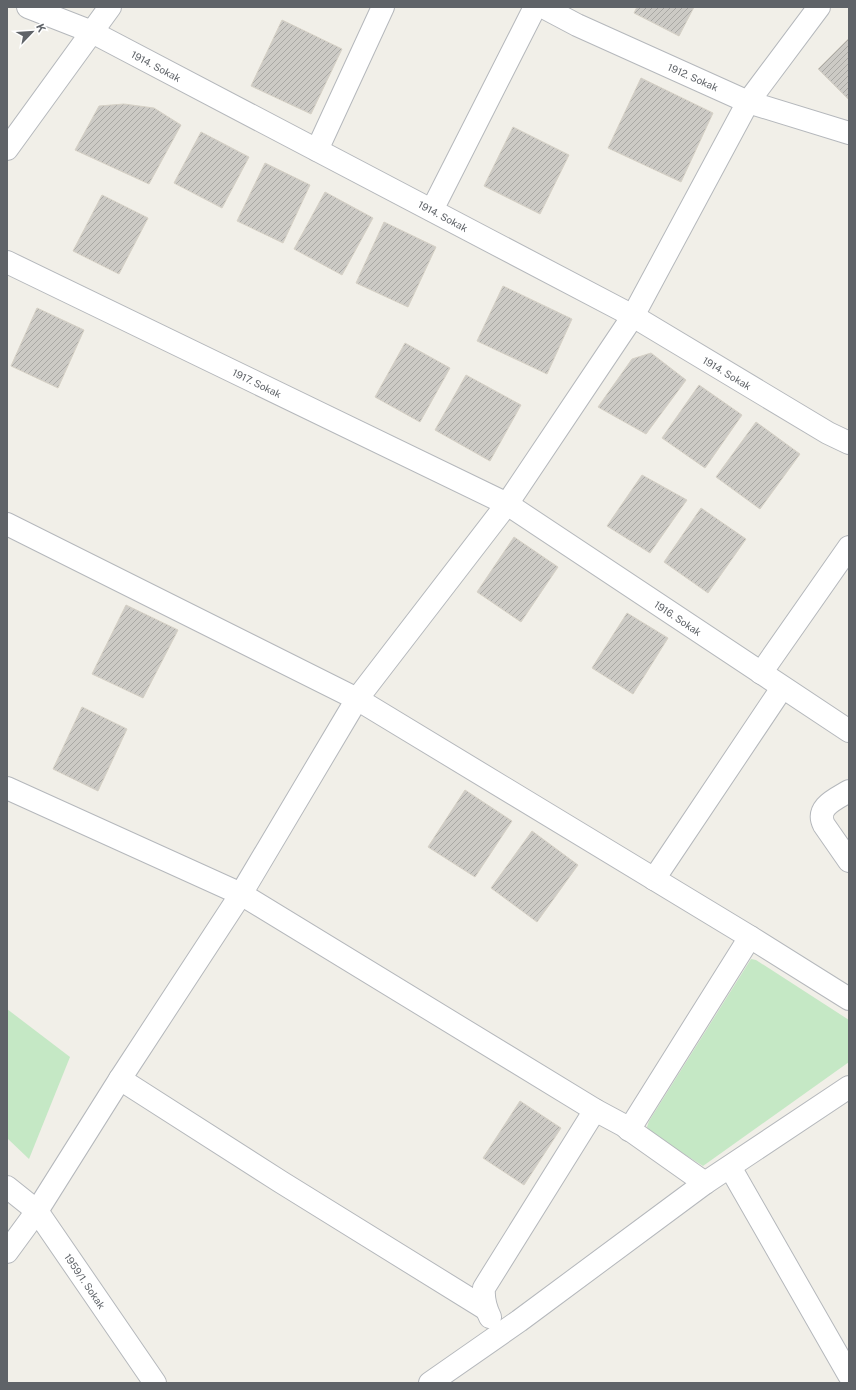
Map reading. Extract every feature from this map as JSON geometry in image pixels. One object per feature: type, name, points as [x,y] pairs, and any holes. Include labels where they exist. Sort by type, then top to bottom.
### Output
[{"type":"street","name":"1914. Sokak","points":[[28,7],[92,32],[633,316],[828,433],[849,443]]},
{"type":"street","points":[[7,148],[110,7]]},
{"type":"street","points":[[317,150],[383,7]]},
{"type":"street","points":[[432,210],[535,7]]},
{"type":"street","name":"1912. Sokak","points":[[543,7],[577,25],[748,102],[849,133]]},
{"type":"street","points":[[7,1252],[37,1211],[120,1079],[240,894],[357,699],[508,504],[633,316],[748,102],[819,7]]},
{"type":"street","name":"1917. Sokak","points":[[7,262],[508,504]]},
{"type":"street","name":"1916. Sokak","points":[[508,504],[782,688],[849,731]]},
{"type":"street","points":[[7,524],[357,699],[750,937],[849,999]]},
{"type":"street","points":[[760,673],[849,547]]},
{"type":"street","points":[[654,879],[782,688]]},
{"type":"street","points":[[7,788],[240,894],[629,1130],[705,1183]]},
{"type":"street","points":[[849,791],[826,805],[821,819],[849,861]]},
{"type":"street","points":[[629,1130],[750,937]]},
{"type":"street","points":[[120,1079],[281,1182],[486,1309]]},
{"type":"street","points":[[430,1383],[500,1335],[705,1183],[849,1086]]},
{"type":"street","points":[[500,1335],[486,1309],[483,1298],[484,1288],[595,1110]]},
{"type":"street","points":[[730,1167],[849,1375]]},
{"type":"street","name":"1959/1. Sokak","points":[[7,1186],[37,1211],[155,1383]]},
{"type":"green space","points":[[751,959],[756,960],[849,1020],[849,1062],[703,1166],[649,1132],[647,1127],[649,1121]]},
{"type":"green space","points":[[7,1009],[70,1057],[29,1159],[7,1138]]},
{"type":"building","points":[[637,7],[694,7],[679,36],[634,13]]},
{"type":"building","points":[[282,20],[342,49],[311,114],[251,86]]},
{"type":"building","points":[[849,38],[849,100],[818,69]]},
{"type":"building","points":[[641,78],[713,113],[681,182],[608,148]]},
{"type":"building","points":[[124,104],[154,108],[181,125],[149,184],[75,150],[99,106]]},
{"type":"building","points":[[513,127],[569,155],[540,214],[484,186]]},
{"type":"building","points":[[201,132],[249,157],[222,208],[174,183]]},
{"type":"building","points":[[265,163],[310,185],[283,243],[237,221]]},
{"type":"building","points":[[325,192],[373,218],[342,275],[294,249]]},
{"type":"building","points":[[102,195],[148,218],[119,274],[73,251]]},
{"type":"building","points":[[384,222],[436,247],[408,307],[356,283]]},
{"type":"building","points":[[503,286],[572,319],[547,374],[477,341]]},
{"type":"building","points":[[37,308],[84,330],[58,388],[11,366]]},
{"type":"building","points":[[405,343],[450,368],[420,422],[375,397]]},
{"type":"building","points":[[651,353],[686,380],[646,434],[598,407],[632,359]]},
{"type":"building","points":[[466,375],[521,405],[490,461],[435,430]]},
{"type":"building","points":[[699,385],[742,415],[705,468],[662,438]]},
{"type":"building","points":[[756,422],[800,454],[760,509],[716,477]]},
{"type":"building","points":[[642,475],[687,500],[650,553],[607,526]]},
{"type":"building","points":[[701,508],[746,539],[708,593],[664,562]]},
{"type":"building","points":[[514,537],[558,567],[521,622],[477,592]]},
{"type":"building","points":[[126,605],[178,630],[143,698],[92,674]]},
{"type":"building","points":[[627,613],[668,638],[633,694],[592,668]]},
{"type":"building","points":[[82,707],[127,729],[98,791],[53,769]]},
{"type":"building","points":[[465,790],[512,821],[475,877],[428,847]]},
{"type":"building","points":[[532,831],[578,865],[537,922],[491,888]]},
{"type":"building","points":[[520,1101],[561,1128],[524,1185],[483,1158]]}]
